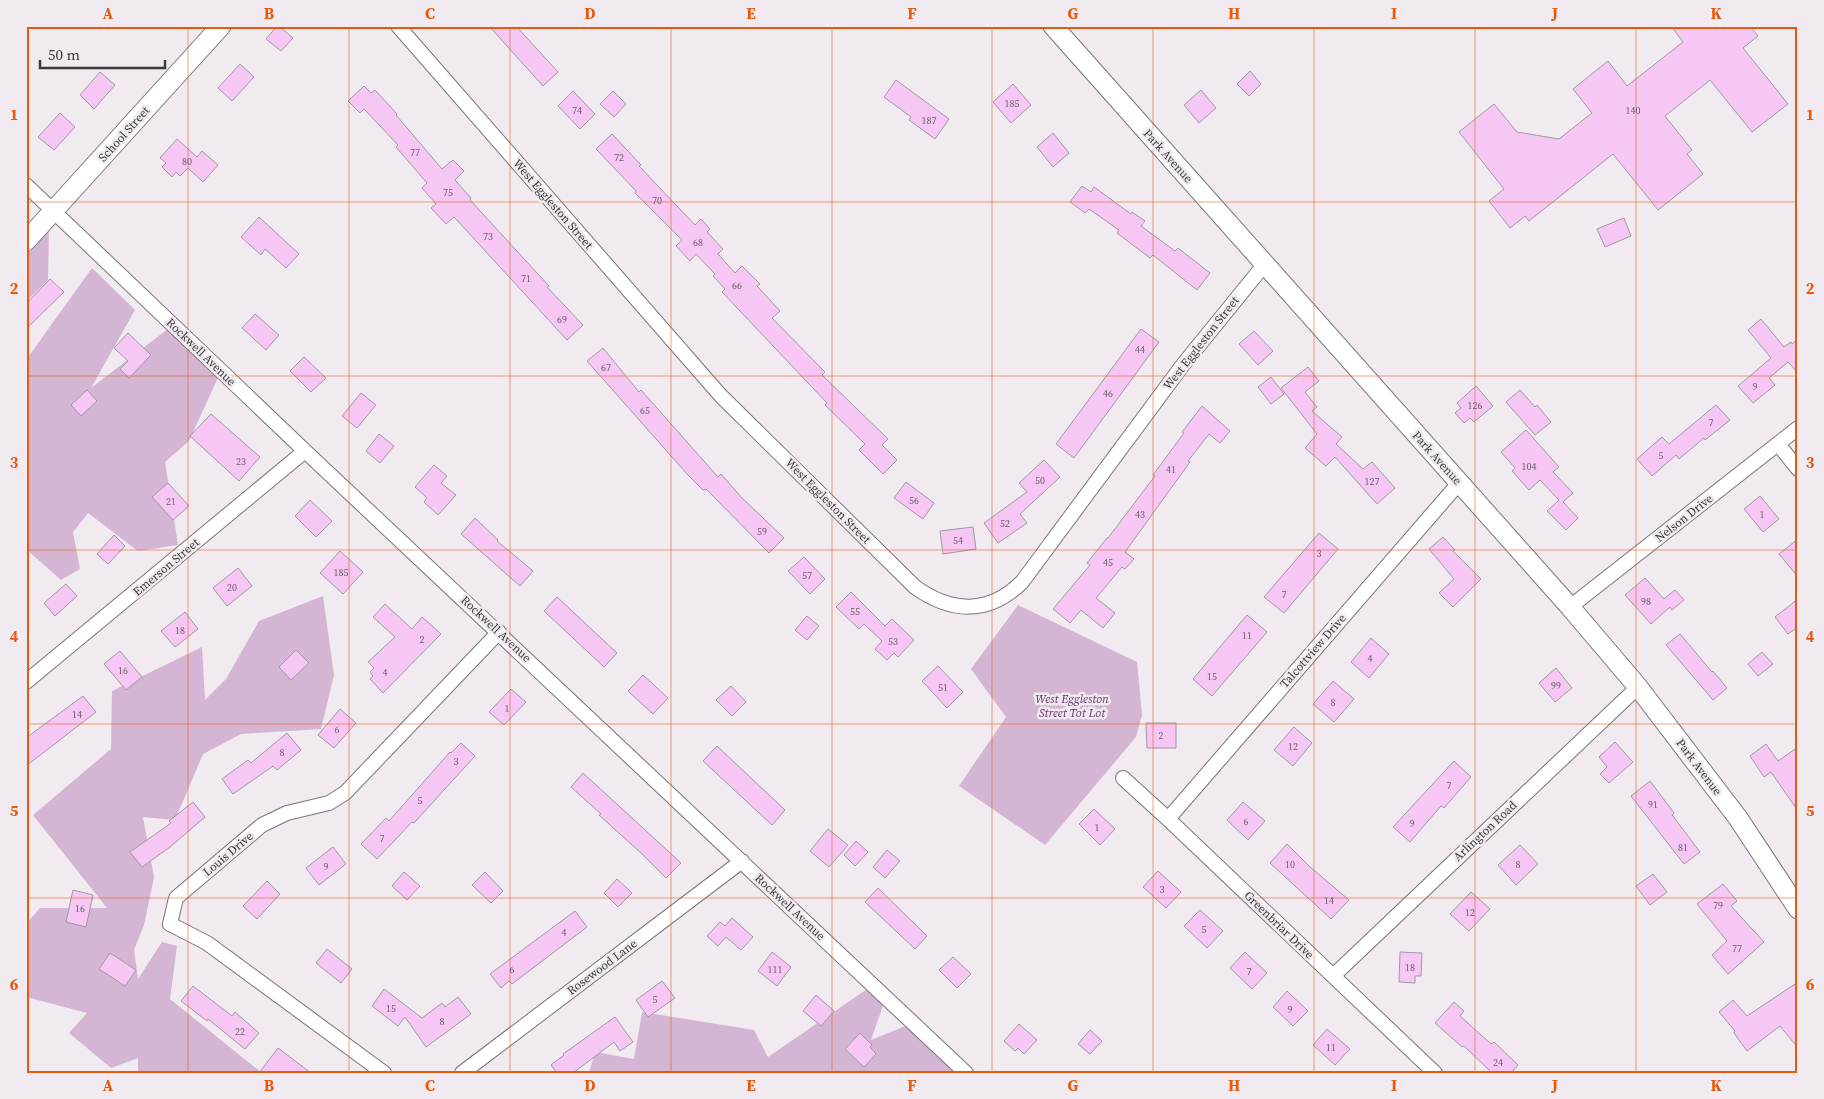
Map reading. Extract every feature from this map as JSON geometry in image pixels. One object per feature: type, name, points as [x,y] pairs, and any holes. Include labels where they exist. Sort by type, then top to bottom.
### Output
[{"type":"street","name":"School Street","points":[[26,241],[221,26]]},
{"type":"street","name":"West Eggleston Street","points":[[398,26],[721,396],[915,587],[939,602],[952,606],[976,607],[986,605],[1006,596],[1022,582],[1182,366],[1264,264]]},
{"type":"street","name":"Park Avenue","points":[[1053,26],[1570,607],[1638,687],[1738,818],[1798,910]]},
{"type":"street","name":"Rockwell Avenue","points":[[26,185],[305,451],[966,1073]]},
{"type":"street","name":"Nelson Drive","points":[[1570,607],[1798,428]]},
{"type":"street","points":[[1778,444],[1798,469]]},
{"type":"street","name":"Emerson Street","points":[[26,682],[305,451]]},
{"type":"street","name":"Talcottview Drive","points":[[1168,819],[1459,483]]},
{"type":"street","name":"Louis Drive","points":[[384,1073],[207,943],[170,924],[176,898],[262,825],[287,813],[329,803],[345,792],[499,632]]},
{"type":"street","name":"Arlington Road","points":[[1332,976],[1638,687]]},
{"type":"street","name":"Greenbriar Drive","points":[[1123,778],[1435,1073]]},
{"type":"street","name":"Rosewood Lane","points":[[462,1073],[742,861]]},
{"type":"green space","points":[[49,228],[48,280],[26,302],[26,250]]},
{"type":"green space","points":[[92,268],[135,310],[91,388],[173,325],[221,371],[189,441],[165,462],[178,545],[138,551],[88,513],[73,532],[80,569],[61,580],[26,549],[26,360]]},
{"type":"green space","points":[[323,596],[334,675],[321,729],[241,734],[203,754],[175,820],[143,817],[154,877],[144,925],[134,950],[138,979],[162,942],[177,946],[170,999],[262,1073],[138,1073],[138,1058],[111,1068],[69,1033],[87,1013],[26,997],[26,924],[40,908],[107,908],[33,815],[111,749],[112,691],[202,647],[205,700],[226,679],[259,621]]},
{"type":"green space","name":"West Eggleston Street Tot Lot","points":[[1018,605],[1137,662],[1142,715],[1136,737],[1045,845],[959,786],[1006,717],[971,669]]},
{"type":"green space","points":[[873,985],[886,997],[871,1040],[913,1023],[966,1073],[589,1073],[595,1052],[634,1059],[642,1012],[754,1030],[768,1057]]},
{"type":"building","points":[[277,26],[293,38],[281,51],[266,39]]},
{"type":"building","points":[[489,26],[516,26],[558,72],[543,86]]},
{"type":"building","points":[[1671,26],[1750,26],[1758,36],[1743,48],[1788,104],[1752,132],[1710,80],[1665,116],[1692,150],[1687,154],[1703,174],[1658,210],[1613,154],[1529,221],[1525,216],[1510,228],[1489,201],[1504,189],[1459,132],[1494,104],[1517,132],[1559,139],[1592,113],[1573,89],[1608,61],[1627,86],[1683,42]]},
{"type":"building","points":[[240,64],[254,77],[232,101],[218,88]]},
{"type":"building","points":[[1250,71],[1261,84],[1249,96],[1237,84]]},
{"type":"building","points":[[100,72],[115,85],[94,109],[80,95]]},
{"type":"building","points":[[896,80],[949,119],[935,139],[909,120],[911,117],[884,97]]},
{"type":"building","points":[[1013,84],[1031,105],[1011,123],[993,102]]},
{"type":"building","points":[[364,86],[371,93],[375,90],[442,169],[453,160],[464,171],[455,180],[471,198],[470,200],[583,325],[567,340],[454,217],[446,224],[431,208],[436,204],[422,188],[427,183],[396,147],[398,145],[364,109],[360,113],[348,101]]},
{"type":"building","points":[[1201,90],[1216,108],[1199,123],[1184,105]]},
{"type":"building","points":[[573,91],[595,114],[580,129],[558,106]]},
{"type":"building","points":[[613,91],[626,104],[614,117],[600,104]]},
{"type":"building","points":[[60,113],[75,127],[54,150],[38,137]]},
{"type":"building","points":[[1053,133],[1069,153],[1053,167],[1037,147]]},
{"type":"building","points":[[612,134],[641,165],[639,166],[695,225],[701,219],[710,229],[707,232],[723,249],[718,254],[735,273],[742,266],[760,284],[757,286],[780,311],[772,318],[825,372],[822,375],[888,439],[882,445],[897,460],[883,474],[859,450],[865,444],[825,405],[827,403],[722,292],[725,289],[713,276],[715,274],[696,254],[690,261],[676,246],[682,240],[635,193],[636,191],[596,149]]},
{"type":"building","points":[[177,139],[197,157],[202,151],[218,165],[203,182],[188,168],[180,176],[176,172],[172,177],[162,167],[166,163],[160,158]]},
{"type":"building","points":[[1082,186],[1091,192],[1094,187],[1131,214],[1132,212],[1145,221],[1141,226],[1175,251],[1178,248],[1210,273],[1197,290],[1153,255],[1150,258],[1117,233],[1119,230],[1089,209],[1085,213],[1070,202]]},
{"type":"building","points":[[259,217],[299,254],[286,268],[265,249],[261,255],[241,237]]},
{"type":"building","points":[[1624,218],[1631,236],[1605,247],[1597,229]]},
{"type":"building","points":[[50,279],[64,292],[26,329],[26,304]]},
{"type":"building","points":[[255,314],[279,335],[266,350],[242,328]]},
{"type":"building","points":[[1761,319],[1784,347],[1798,339],[1798,373],[1788,362],[1769,378],[1775,385],[1753,403],[1738,386],[1771,358],[1748,330]]},
{"type":"building","points":[[1141,329],[1159,342],[1074,458],[1056,444]]},
{"type":"building","points":[[1254,331],[1273,351],[1258,365],[1239,344]]},
{"type":"building","points":[[128,333],[151,355],[129,378],[120,369],[128,361],[114,348]]},
{"type":"building","points":[[603,348],[639,392],[641,390],[718,477],[721,474],[742,498],[784,538],[769,553],[706,489],[703,490],[687,474],[587,361]]},
{"type":"building","points":[[304,357],[326,378],[311,392],[290,371]]},
{"type":"building","points":[[1308,367],[1319,381],[1305,392],[1317,407],[1312,411],[1342,437],[1336,444],[1363,469],[1372,462],[1395,488],[1377,504],[1335,457],[1326,466],[1305,448],[1317,434],[1281,388]]},
{"type":"building","points":[[1271,377],[1284,394],[1271,404],[1258,387]]},
{"type":"building","points":[[1476,386],[1493,406],[1474,422],[1470,418],[1464,423],[1455,413],[1461,408],[1457,403]]},
{"type":"building","points":[[87,390],[97,401],[81,416],[71,405]]},
{"type":"building","points":[[1520,390],[1535,407],[1537,405],[1551,422],[1535,435],[1506,402]]},
{"type":"building","points":[[361,393],[376,405],[357,428],[342,416]]},
{"type":"building","points":[[1716,405],[1730,420],[1679,459],[1676,455],[1652,476],[1637,459],[1662,437],[1669,444]]},
{"type":"building","points":[[1202,406],[1230,431],[1220,443],[1209,434],[1125,552],[1134,559],[1125,569],[1122,567],[1096,598],[1115,613],[1103,628],[1081,610],[1070,623],[1053,609],[1090,565],[1087,563],[1155,476],[1153,475]]},
{"type":"building","points":[[211,414],[260,457],[239,481],[190,436]]},
{"type":"building","points":[[1526,430],[1559,467],[1553,472],[1573,493],[1563,502],[1578,518],[1566,530],[1547,511],[1559,500],[1540,480],[1529,490],[1512,471],[1515,468],[1501,452]]},
{"type":"building","points":[[379,434],[394,446],[380,463],[366,451]]},
{"type":"building","points":[[1044,460],[1060,477],[1020,514],[1027,523],[998,543],[984,523],[1027,492],[1019,483]]},
{"type":"building","points":[[434,465],[447,476],[441,483],[456,495],[438,515],[424,502],[427,498],[415,487]]},
{"type":"building","points":[[906,482],[934,503],[923,519],[894,498]]},
{"type":"building","points":[[168,483],[189,506],[173,520],[152,497]]},
{"type":"building","points":[[1760,496],[1779,519],[1763,532],[1744,509]]},
{"type":"building","points":[[310,500],[332,521],[316,537],[295,516]]},
{"type":"building","points":[[475,518],[497,541],[533,571],[520,586],[461,534]]},
{"type":"building","points":[[973,527],[976,549],[943,554],[940,531]]},
{"type":"building","points":[[1319,533],[1338,549],[1284,613],[1264,597]]},
{"type":"building","points":[[114,535],[125,546],[108,564],[97,554]]},
{"type":"building","points":[[1443,537],[1455,550],[1453,551],[1481,579],[1453,607],[1439,593],[1454,579],[1429,549]]},
{"type":"building","points":[[1798,539],[1798,577],[1779,554]]},
{"type":"building","points":[[340,551],[363,572],[343,594],[320,573]]},
{"type":"building","points":[[804,557],[825,579],[810,594],[788,571]]},
{"type":"building","points":[[238,568],[252,586],[227,606],[213,588]]},
{"type":"building","points":[[1645,578],[1664,599],[1675,590],[1684,600],[1672,610],[1670,607],[1651,624],[1625,595]]},
{"type":"building","points":[[66,584],[77,596],[55,616],[44,603]]},
{"type":"building","points":[[851,592],[885,626],[892,619],[914,640],[898,657],[894,653],[887,660],[875,649],[882,641],[864,624],[859,629],[836,607]]},
{"type":"building","points":[[557,597],[617,653],[604,667],[544,611]]},
{"type":"building","points":[[1798,599],[1798,627],[1788,634],[1775,617]]},
{"type":"building","points":[[385,604],[412,629],[422,617],[441,634],[383,693],[370,679],[373,676],[370,672],[374,668],[368,662],[395,637],[373,617]]},
{"type":"building","points":[[185,612],[198,629],[175,647],[161,631]]},
{"type":"building","points":[[1247,615],[1267,632],[1212,696],[1193,679]]},
{"type":"building","points":[[807,616],[819,626],[807,640],[795,630]]},
{"type":"building","points":[[1680,634],[1727,688],[1713,700],[1666,645]]},
{"type":"building","points":[[1371,638],[1389,654],[1369,678],[1351,662]]},
{"type":"building","points":[[296,650],[309,663],[291,680],[279,667]]},
{"type":"building","points":[[120,651],[142,677],[126,690],[104,664]]},
{"type":"building","points":[[1762,652],[1773,664],[1758,676],[1748,664]]},
{"type":"building","points":[[938,666],[963,692],[947,708],[922,681]]},
{"type":"building","points":[[1556,668],[1572,688],[1555,702],[1539,683]]},
{"type":"building","points":[[643,675],[668,698],[653,714],[628,691]]},
{"type":"building","points":[[1333,681],[1354,699],[1334,722],[1313,704]]},
{"type":"building","points":[[731,686],[746,702],[732,716],[716,700]]},
{"type":"building","points":[[511,689],[526,702],[504,725],[489,712]]},
{"type":"building","points":[[83,696],[96,712],[26,766],[26,738]]},
{"type":"building","points":[[340,709],[356,723],[334,748],[318,735]]},
{"type":"building","points":[[1146,723],[1176,723],[1176,748],[1147,748]]},
{"type":"building","points":[[1294,727],[1312,743],[1293,766],[1274,750]]},
{"type":"building","points":[[287,733],[301,750],[277,770],[273,766],[233,794],[222,779],[248,760],[251,763]]},
{"type":"building","points":[[1615,742],[1633,762],[1609,783],[1600,774],[1607,767],[1599,757]]},
{"type":"building","points":[[461,743],[475,756],[414,823],[412,822],[377,859],[361,844],[386,818],[389,821],[450,752]]},
{"type":"building","points":[[1766,744],[1778,761],[1798,747],[1798,811],[1771,772],[1764,777],[1750,756]]},
{"type":"building","points":[[717,746],[785,810],[772,825],[703,761]]},
{"type":"building","points":[[1454,761],[1471,777],[1444,808],[1441,806],[1410,842],[1393,827]]},
{"type":"building","points":[[583,773],[681,863],[666,878],[571,787]]},
{"type":"building","points":[[1650,781],[1674,813],[1672,815],[1700,852],[1684,864],[1631,796]]},
{"type":"building","points":[[193,802],[205,817],[170,847],[142,867],[130,852],[171,823],[169,821]]},
{"type":"building","points":[[1243,802],[1265,821],[1248,840],[1227,820]]},
{"type":"building","points":[[1094,809],[1115,829],[1100,845],[1079,824]]},
{"type":"building","points":[[828,829],[848,845],[829,867],[810,851]]},
{"type":"building","points":[[856,841],[868,852],[855,866],[844,855]]},
{"type":"building","points":[[1287,844],[1309,866],[1349,900],[1331,919],[1270,863]]},
{"type":"building","points":[[1520,845],[1538,864],[1516,885],[1498,865]]},
{"type":"building","points":[[333,847],[346,864],[319,885],[306,868]]},
{"type":"building","points":[[887,850],[900,861],[885,878],[873,867]]},
{"type":"building","points":[[1158,871],[1181,892],[1166,908],[1143,887]]},
{"type":"building","points":[[404,872],[420,886],[407,900],[392,886]]},
{"type":"building","points":[[485,872],[503,891],[491,903],[472,885]]},
{"type":"building","points":[[1653,874],[1667,892],[1650,905],[1636,886]]},
{"type":"building","points":[[617,879],[632,893],[618,907],[604,893]]},
{"type":"building","points":[[267,881],[280,894],[257,919],[243,906]]},
{"type":"building","points":[[1723,884],[1737,901],[1731,906],[1764,942],[1728,974],[1712,955],[1727,941],[1697,904]]},
{"type":"building","points":[[878,888],[927,936],[915,949],[865,902]]},
{"type":"building","points":[[73,890],[93,895],[86,927],[66,922]]},
{"type":"building","points":[[1471,892],[1490,909],[1469,931],[1450,914]]},
{"type":"building","points":[[1200,910],[1223,931],[1207,948],[1184,926]]},
{"type":"building","points":[[575,911],[587,927],[512,984],[509,981],[501,988],[490,974]]},
{"type":"building","points":[[732,918],[753,937],[741,950],[726,937],[718,946],[707,936],[720,922],[725,926]]},
{"type":"building","points":[[327,949],[352,969],[341,983],[316,963]]},
{"type":"building","points":[[772,952],[791,967],[777,986],[758,971]]},
{"type":"building","points":[[1245,952],[1267,973],[1252,989],[1230,968]]},
{"type":"building","points":[[1400,952],[1422,953],[1421,976],[1415,976],[1415,983],[1399,982]]},
{"type":"building","points":[[110,953],[136,970],[125,986],[99,969]]},
{"type":"building","points":[[953,957],[971,974],[957,988],[939,970]]},
{"type":"building","points":[[662,981],[675,998],[648,1017],[636,1000]]},
{"type":"building","points":[[1798,982],[1798,1048],[1780,1026],[1747,1051],[1734,1033],[1735,1031],[1719,1012],[1733,1000],[1747,1016]]},
{"type":"building","points":[[193,986],[232,1016],[235,1012],[259,1033],[245,1049],[208,1019],[207,1021],[181,1001]]},
{"type":"building","points":[[384,989],[422,1018],[442,1003],[445,1007],[458,997],[471,1014],[426,1047],[405,1017],[398,1026],[372,1006]]},
{"type":"building","points":[[1287,991],[1308,1011],[1293,1026],[1273,1007]]},
{"type":"building","points":[[816,995],[834,1011],[821,1026],[803,1011]]},
{"type":"building","points":[[1454,1002],[1464,1011],[1460,1016],[1491,1044],[1494,1042],[1518,1065],[1511,1073],[1492,1073],[1464,1046],[1462,1047],[1435,1023]]},
{"type":"building","points":[[615,1017],[633,1042],[620,1051],[614,1042],[573,1073],[557,1073],[551,1065],[563,1054]]},
{"type":"building","points":[[1019,1024],[1037,1040],[1024,1054],[1018,1048],[1015,1051],[1004,1041]]},
{"type":"building","points":[[1327,1029],[1350,1049],[1335,1065],[1313,1045]]},
{"type":"building","points":[[1090,1030],[1102,1041],[1090,1054],[1078,1044]]},
{"type":"building","points":[[860,1033],[872,1045],[870,1047],[876,1054],[864,1067],[845,1049]]},
{"type":"building","points":[[278,1048],[311,1073],[259,1073]]}]
